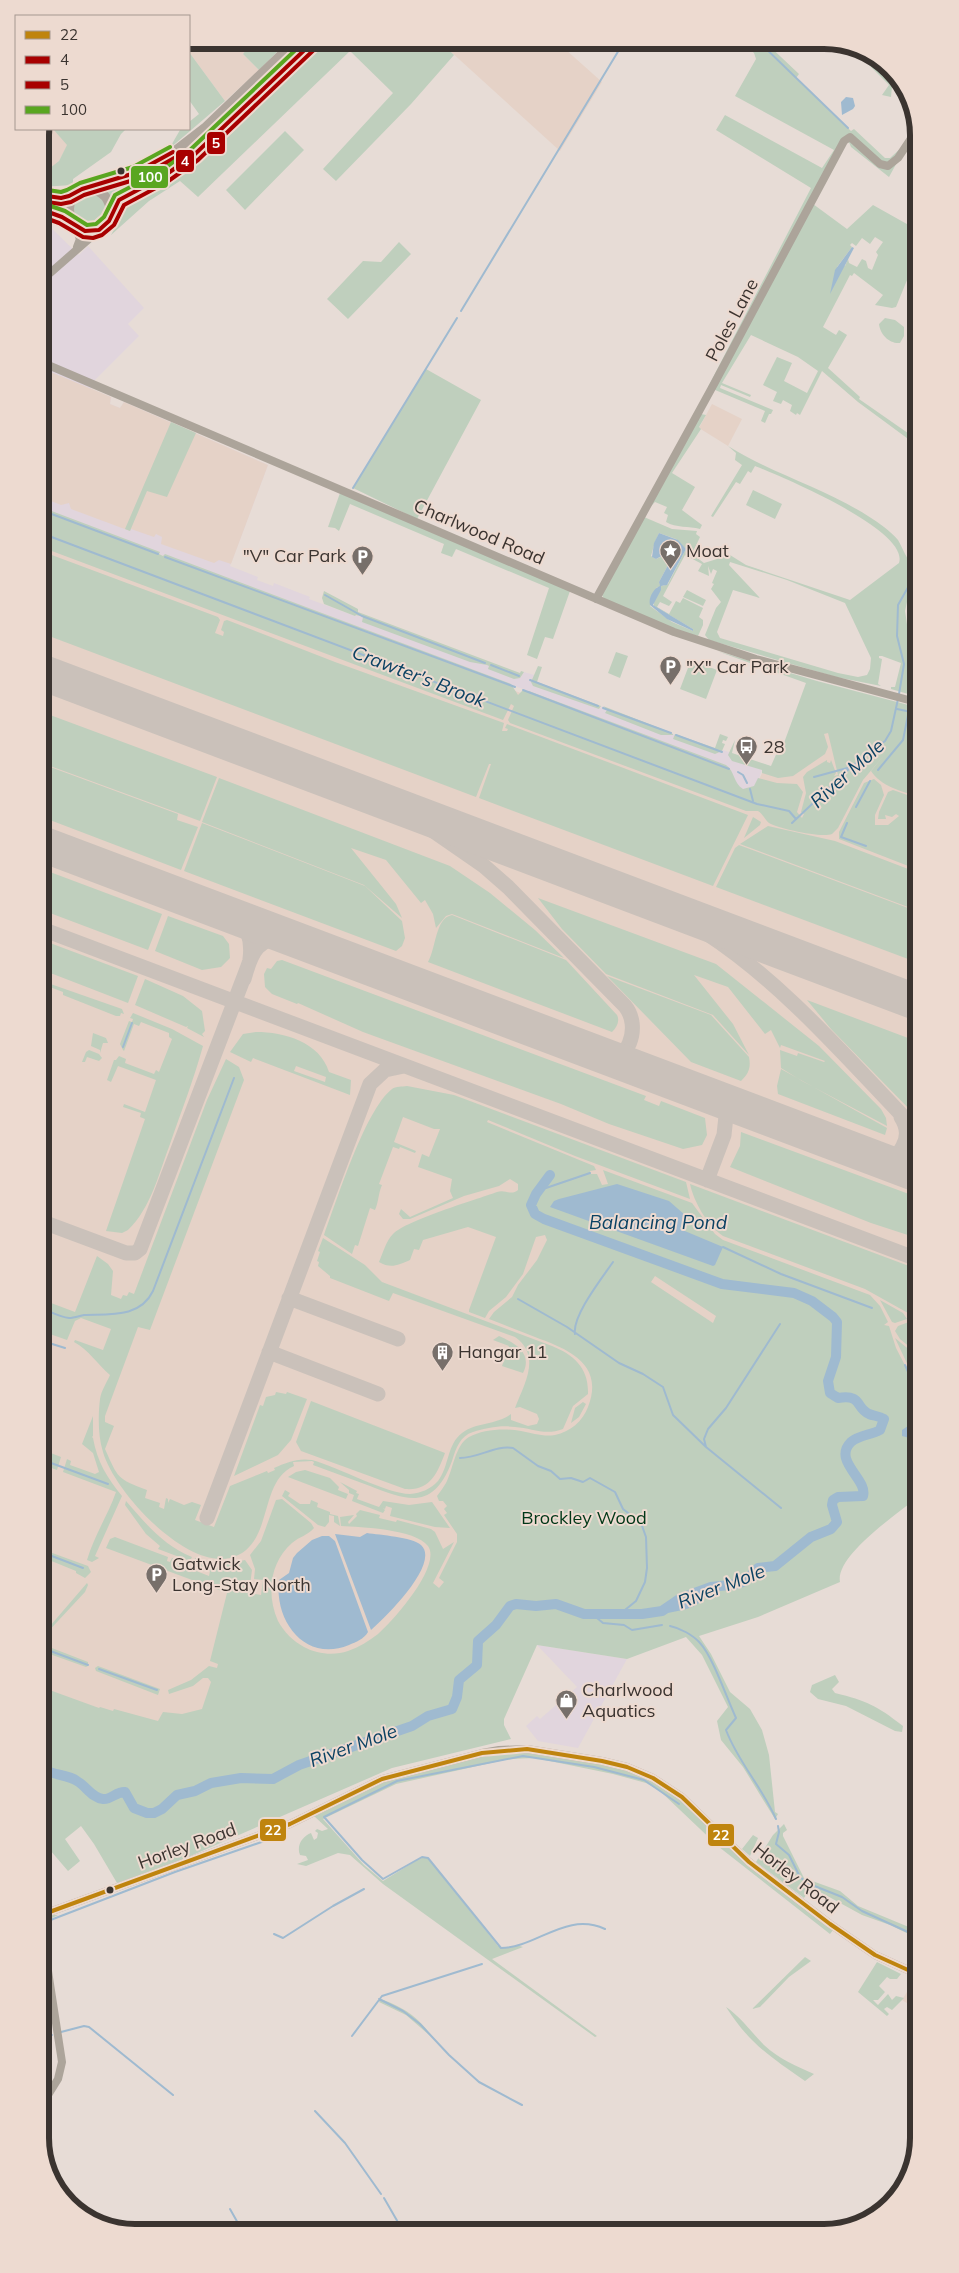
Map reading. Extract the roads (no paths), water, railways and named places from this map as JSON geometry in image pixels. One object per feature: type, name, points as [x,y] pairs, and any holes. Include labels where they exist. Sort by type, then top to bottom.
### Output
[{"type":"main road","points":[[49,197],[64,198],[139,171],[161,160],[205,128],[288,49]]},
{"type":"main road","points":[[49,212],[89,232],[99,230],[108,223],[119,200],[170,172],[207,144],[306,49]]},
{"type":"main road","points":[[82,190],[105,196],[110,203],[111,215]]},
{"type":"main road","points":[[75,225],[69,208],[71,199],[82,190]]},
{"type":"street","name":"Poles Lane","points":[[596,599],[724,367],[844,141],[850,137],[878,163],[885,167],[895,161],[910,140]]},
{"type":"street","points":[[75,225],[80,239],[76,249]]},
{"type":"street","points":[[49,274],[99,230]]},
{"type":"street","name":"Charlwood Road","points":[[49,365],[701,642],[910,700]]},
{"type":"street","name":"Horley Road","points":[[49,1912],[290,1824],[382,1779],[482,1753],[527,1749],[602,1761],[627,1767],[654,1778],[682,1797],[750,1862],[830,1924],[875,1955],[910,1971]]},
{"type":"street","points":[[49,1977],[62,2060],[59,2076],[49,2093]]},
{"type":"water","points":[[846,97],[853,98],[855,106],[842,115],[841,102]]},
{"type":"water","points":[[852,247],[854,248],[830,294],[835,270]]},
{"type":"water","points":[[659,533],[678,540],[686,549],[667,585],[661,586],[661,590],[653,605],[693,629],[693,631],[667,619],[650,605],[652,594],[660,586],[659,582],[676,550],[656,559],[652,557],[654,543]]},
{"type":"water","name":"Balancing Pond","points":[[617,1184],[669,1201],[685,1215],[680,1229],[723,1247],[715,1265],[713,1266],[550,1207],[554,1201],[559,1199]]},
{"type":"water","points":[[910,1426],[910,1438],[902,1436],[902,1430]]},
{"type":"water","points":[[367,1533],[417,1542],[425,1553],[424,1564],[409,1590],[371,1630],[335,1534],[360,1537]]},
{"type":"water","points":[[322,1536],[329,1536],[335,1541],[368,1632],[364,1637],[349,1645],[333,1649],[319,1648],[306,1643],[296,1635],[287,1623],[279,1595],[279,1580],[289,1573],[293,1558],[312,1540]]},
{"type":"waterway","points":[[461,311],[620,49]]},
{"type":"waterway","points":[[766,49],[848,128]]},
{"type":"waterway","points":[[353,488],[457,318]]},
{"type":"waterway","points":[[49,513],[158,554]]},
{"type":"waterway","name":"Crawter's Brook","points":[[49,536],[757,804],[789,811],[796,819]]},
{"type":"waterway","points":[[165,557],[515,687]]},
{"type":"waterway","name":"River Mole","points":[[899,694],[904,664],[897,636],[898,605],[910,584]]},
{"type":"waterway","points":[[325,595],[362,616],[485,663]]},
{"type":"waterway","points":[[491,665],[519,676]]},
{"type":"waterway","points":[[530,680],[598,706]]},
{"type":"waterway","points":[[523,690],[729,769]]},
{"type":"waterway","name":"River Mole","points":[[792,823],[851,767],[885,741],[891,731],[898,699]]},
{"type":"waterway","points":[[603,708],[671,733]]},
{"type":"waterway","points":[[897,709],[910,712]]},
{"type":"waterway","points":[[878,770],[903,740],[908,715]]},
{"type":"waterway","points":[[676,735],[722,752]]},
{"type":"waterway","points":[[814,777],[851,767]]},
{"type":"waterway","points":[[738,772],[743,775],[747,783]]},
{"type":"waterway","points":[[856,807],[870,781]]},
{"type":"waterway","points":[[750,789],[753,801]]},
{"type":"waterway","points":[[847,823],[841,837],[866,846]]},
{"type":"waterway","points":[[123,1047],[132,1023]]},
{"type":"waterway","points":[[49,1312],[62,1317],[71,1318],[84,1315],[123,1313],[140,1306],[147,1300],[153,1291],[234,1078]]},
{"type":"waterway","points":[[546,1188],[590,1173]]},
{"type":"waterway","name":"River Mole","points":[[49,1772],[73,1779],[99,1798],[106,1799],[125,1792],[134,1808],[147,1813],[154,1813],[162,1809],[177,1795],[195,1791],[211,1783],[241,1778],[273,1779],[299,1765],[412,1726],[428,1716],[452,1709],[457,1697],[459,1680],[477,1665],[478,1641],[496,1625],[510,1606],[516,1604],[536,1606],[556,1604],[584,1614],[642,1614],[662,1611],[681,1598],[711,1587],[738,1584],[745,1581],[758,1568],[775,1566],[811,1537],[831,1529],[837,1522],[832,1505],[833,1500],[838,1497],[863,1496],[861,1483],[848,1463],[846,1449],[851,1442],[861,1436],[880,1430],[884,1419],[869,1414],[851,1398],[838,1398],[830,1393],[828,1381],[836,1357],[837,1322],[833,1317],[812,1301],[794,1293],[722,1284],[544,1219],[535,1214],[531,1205],[536,1194],[550,1175]]},
{"type":"waterway","points":[[723,1247],[781,1274],[872,1308]]},
{"type":"waterway","points":[[575,1334],[578,1317],[595,1287],[613,1262]]},
{"type":"waterway","points":[[518,1299],[567,1327],[619,1363],[643,1374],[663,1387],[673,1415],[706,1447],[781,1508]]},
{"type":"waterway","points":[[706,1447],[704,1439],[708,1429],[726,1408],[780,1324]]},
{"type":"waterway","points":[[49,1343],[65,1348]]},
{"type":"waterway","points":[[905,1365],[910,1376]]},
{"type":"waterway","points":[[460,1458],[500,1448],[513,1448],[538,1466],[551,1471],[560,1479],[571,1478],[583,1482],[590,1478],[615,1492],[623,1509],[641,1523],[646,1537],[647,1568],[645,1582],[636,1601],[620,1614]]},
{"type":"waterway","points":[[49,1462],[108,1484]]},
{"type":"waterway","points":[[49,1555],[83,1568]]},
{"type":"waterway","points":[[668,1608],[684,1605],[696,1599],[704,1590]]},
{"type":"waterway","points":[[591,1613],[603,1623],[624,1625],[632,1630],[662,1625]]},
{"type":"waterway","points":[[670,1626],[694,1637],[710,1658],[736,1718],[726,1730],[737,1753],[776,1819]]},
{"type":"waterway","points":[[49,1650],[88,1665]]},
{"type":"waterway","points":[[99,1669],[157,1690]]},
{"type":"waterway","points":[[605,1929],[577,1924],[564,1927],[527,1942],[501,1948],[428,1858],[422,1857],[383,1879],[362,1860],[324,1817],[397,1781],[523,1756],[594,1767],[644,1780],[679,1804]]},
{"type":"waterway","points":[[778,1826],[779,1832],[776,1844],[789,1855],[800,1877],[807,1883],[842,1897],[862,1911],[910,1933]]},
{"type":"waterway","points":[[49,1921],[175,1872],[276,1837]]},
{"type":"waterway","points":[[274,1934],[283,1938],[364,1889]]},
{"type":"waterway","points":[[352,2036],[382,1996],[482,1964]]},
{"type":"waterway","points":[[379,1999],[403,2011],[420,2024],[449,2055],[479,2082],[522,2105]]},
{"type":"waterway","points":[[61,2032],[84,2026],[89,2027],[173,2095]]},
{"type":"waterway","points":[[315,2111],[345,2143],[381,2194]]},
{"type":"waterway","points":[[384,2198],[399,2224]]},
{"type":"waterway","points":[[230,2209],[238,2224]]},
{"type":"place","name":"Moat","points":[[670,570]]},
{"type":"place","name":"\"V\" Car Park","points":[[362,575]]},
{"type":"place","name":"\"X\" Car Park","points":[[670,686]]},
{"type":"place","name":"28","points":[[747,766]]},
{"type":"place","name":"Hangar 11","points":[[442,1371]]},
{"type":"place","name":"Gatwick Long-Stay North","points":[[156,1593]]},
{"type":"place","name":"Charlwood Aquatics","points":[[566,1719]]},
{"type":"park label","name":"Brockley Wood","points":[[584,1518]]}]
